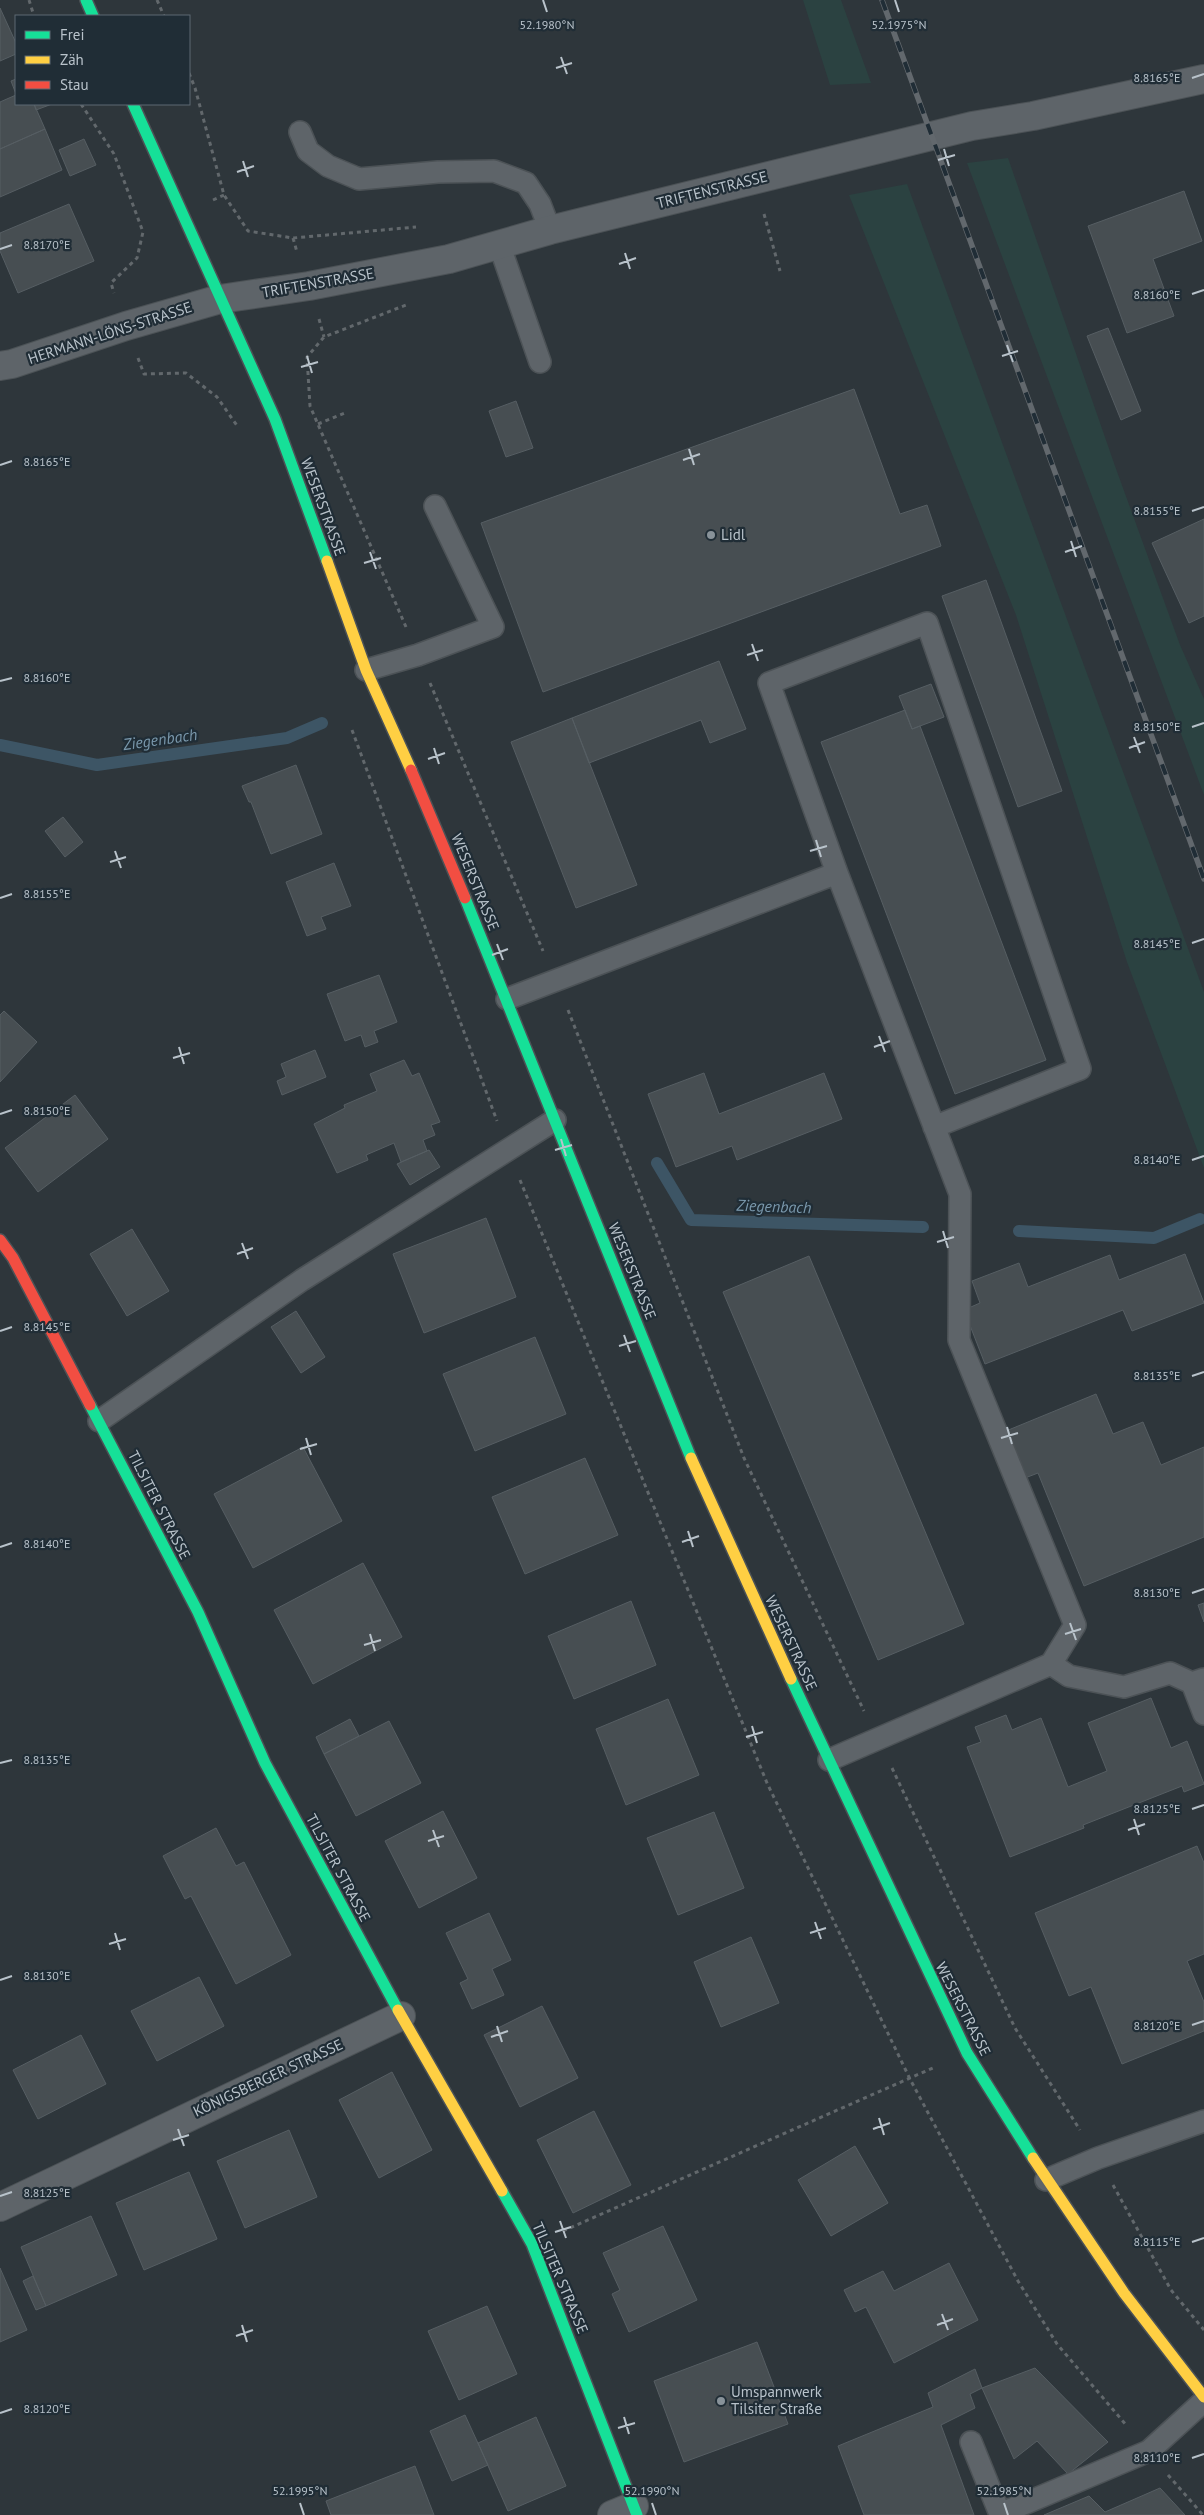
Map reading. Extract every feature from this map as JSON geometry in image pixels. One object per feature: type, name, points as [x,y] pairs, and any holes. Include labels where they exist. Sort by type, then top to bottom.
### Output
[{"type":"street","points":[[86,0],[93,15]]},
{"type":"street","name":"TRIFTENSTRASSE","points":[[220,299],[309,286],[449,259],[550,230],[972,126],[1033,116],[1204,79]]},
{"type":"street","name":"WESERSTRASSE","points":[[133,105],[275,419],[366,670],[421,792],[507,999],[700,1481],[829,1760],[967,2053],[1046,2180],[1124,2293],[1204,2399]]},
{"type":"street","name":"HERMANN-LÖNS-STRASSE","points":[[0,366],[12,364],[126,326],[220,299]]},
{"type":"street","name":"TILSITER STRASSE","points":[[0,1240],[14,1258],[198,1612],[265,1763],[401,2016],[532,2244],[628,2512]]},
{"type":"street","name":"KÖNIGSBERGER STRASSE","points":[[0,2207],[401,2016]]},
{"type":"lane","points":[[300,132],[308,151],[328,166],[359,179],[438,172],[494,171],[526,183],[540,204],[550,230]]},
{"type":"lane","points":[[500,244],[540,362]]},
{"type":"lane","points":[[366,670],[418,655],[493,627],[435,506]]},
{"type":"lane","points":[[829,1760],[1051,1664],[1075,1624],[959,1340],[960,1194],[934,1127],[837,873],[769,684],[927,624],[1080,1069],[934,1127]]},
{"type":"lane","points":[[507,999],[837,873]]},
{"type":"lane","points":[[99,1421],[302,1280],[555,1120]]},
{"type":"lane","points":[[1051,1664],[1069,1676],[1124,1687],[1170,1673],[1198,1681],[1204,1714]]},
{"type":"lane","points":[[1046,2180],[1098,2158],[1204,2121]]},
{"type":"lane","points":[[971,2442],[1000,2514],[1148,2452],[1204,2399]]},
{"type":"path","points":[[29,0],[34,15]]},
{"type":"path","points":[[157,0],[164,15]]},
{"type":"path","points":[[190,75],[196,88],[224,195],[248,231],[293,238]]},
{"type":"path","points":[[82,105],[114,154],[143,232],[136,258],[111,283],[144,374],[186,372],[217,397],[241,432]]},
{"type":"path","points":[[762,207],[780,271]]},
{"type":"path","points":[[324,337],[307,357],[310,406],[556,981],[744,1458],[1015,2028],[1098,2158],[1172,2290],[1204,2330]]},
{"type":"path","points":[[318,424],[345,413]]},
{"type":"path","points":[[352,730],[508,1149],[767,1783],[910,2078],[1018,2281],[1057,2344],[1203,2515]]},
{"type":"path","points":[[532,2244],[967,2053]]},
{"type":"green space","points":[[803,0],[841,0],[871,83],[830,85]]},
{"type":"green space","points":[[1008,158],[1115,466],[1180,645],[1204,699],[1204,795],[967,163]]},
{"type":"green space","points":[[907,184],[1204,992],[1204,1168],[1127,962],[1016,615],[849,195]]},
{"type":"building","points":[[0,8],[15,41],[15,54],[0,61]]},
{"type":"building","points":[[15,79],[15,91],[11,81]]},
{"type":"building","points":[[15,95],[15,105],[34,105],[45,129],[0,149],[0,102]]},
{"type":"building","points":[[34,105],[49,105],[36,110]]},
{"type":"building","points":[[45,129],[62,170],[0,197],[0,149]]},
{"type":"building","points":[[84,139],[96,165],[70,176],[59,150]]},
{"type":"building","points":[[1184,191],[1202,241],[1153,259],[1174,316],[1127,333],[1088,226]]},
{"type":"building","points":[[69,204],[94,261],[18,293],[0,251],[0,233]]},
{"type":"building","points":[[1108,328],[1141,411],[1121,420],[1087,336]]},
{"type":"building","name":"Lidl","points":[[854,389],[900,514],[927,505],[941,546],[543,692],[481,523]]},
{"type":"building","points":[[516,401],[533,448],[506,457],[489,411]]},
{"type":"building","points":[[1204,519],[1204,616],[1189,623],[1152,543]]},
{"type":"building","points":[[986,580],[1062,791],[1018,807],[942,596]]},
{"type":"building","points":[[719,661],[746,729],[710,743],[701,720],[589,763],[572,718]]},
{"type":"building","points":[[931,684],[944,717],[912,729],[899,696]]},
{"type":"building","points":[[905,710],[912,729],[920,726],[1046,1060],[955,1094],[821,742]]},
{"type":"building","points":[[572,718],[637,885],[576,908],[511,742]]},
{"type":"building","points":[[296,765],[322,834],[271,854],[251,802],[249,802],[242,786]]},
{"type":"building","points":[[63,817],[83,842],[65,857],[45,831]]},
{"type":"building","points":[[334,863],[351,906],[321,917],[326,929],[307,936],[286,882]]},
{"type":"building","points":[[379,975],[397,1022],[374,1031],[378,1042],[365,1047],[361,1035],[345,1041],[327,994]]},
{"type":"building","points":[[4,1011],[37,1042],[0,1082],[0,1015]]},
{"type":"building","points":[[315,1050],[326,1077],[282,1095],[277,1081],[286,1077],[281,1064]]},
{"type":"building","points":[[404,1060],[412,1076],[419,1073],[440,1122],[431,1125],[435,1135],[423,1140],[427,1151],[401,1162],[394,1143],[366,1155],[368,1160],[337,1173],[314,1124],[345,1108],[344,1105],[377,1091],[370,1074]]},
{"type":"building","points":[[704,1073],[719,1114],[824,1073],[842,1119],[737,1160],[732,1146],[676,1167],[648,1094]]},
{"type":"building","points":[[75,1095],[108,1139],[38,1192],[5,1148]]},
{"type":"building","points":[[429,1150],[440,1167],[410,1185],[397,1164]]},
{"type":"building","points":[[486,1218],[516,1297],[424,1333],[393,1254]]},
{"type":"building","points":[[132,1229],[169,1291],[127,1316],[90,1254]]},
{"type":"building","points":[[1185,1254],[1204,1303],[1132,1331],[1123,1310],[985,1364],[964,1310],[980,1303],[972,1281],[1019,1263],[1028,1287],[1110,1255],[1119,1280]]},
{"type":"building","points":[[809,1256],[964,1624],[878,1660],[723,1292]]},
{"type":"building","points":[[296,1311],[325,1357],[301,1373],[271,1327]]},
{"type":"building","points":[[535,1337],[566,1414],[475,1451],[443,1374]]},
{"type":"building","points":[[1096,1394],[1113,1434],[1143,1422],[1161,1465],[1204,1447],[1204,1537],[1084,1586],[1038,1473],[1025,1478],[1006,1431]]},
{"type":"building","points":[[303,1447],[342,1521],[253,1568],[214,1494]]},
{"type":"building","points":[[585,1458],[618,1535],[525,1574],[492,1497]]},
{"type":"building","points":[[363,1563],[402,1637],[313,1684],[274,1610]]},
{"type":"building","points":[[631,1601],[656,1665],[574,1699],[548,1636]]},
{"type":"building","points":[[1204,1603],[1204,1622],[1198,1605]]},
{"type":"building","points":[[1151,1698],[1171,1748],[1187,1741],[1204,1784],[1184,1792],[1182,1786],[1083,1825],[1084,1828],[1010,1857],[967,1747],[981,1742],[975,1727],[1006,1715],[1012,1730],[1041,1718],[1068,1787],[1107,1771],[1088,1723]]},
{"type":"building","points":[[668,1699],[699,1775],[626,1805],[596,1729]]},
{"type":"building","points":[[350,1719],[359,1736],[324,1754],[316,1737]]},
{"type":"building","points":[[389,1721],[421,1783],[356,1816],[324,1754]]},
{"type":"building","points":[[443,1811],[477,1878],[419,1908],[385,1841]]},
{"type":"building","points":[[714,1812],[744,1888],[678,1915],[647,1838]]},
{"type":"building","points":[[216,1828],[236,1866],[244,1862],[291,1955],[236,1984],[191,1896],[185,1899],[163,1856]]},
{"type":"building","points":[[1197,1846],[1204,1863],[1204,1954],[1187,1961],[1204,2002],[1204,2031],[1122,2064],[1091,1987],[1069,1996],[1035,1913]]},
{"type":"building","points":[[489,1913],[511,1960],[492,1969],[504,1995],[472,2009],[460,1983],[468,1979],[446,1933]]},
{"type":"building","points":[[751,1937],[779,2003],[721,2027],[694,1962]]},
{"type":"building","points":[[199,1977],[224,2026],[157,2061],[131,2011]]},
{"type":"building","points":[[542,2006],[578,2078],[520,2107],[484,2035]]},
{"type":"building","points":[[81,2035],[106,2084],[38,2119],[13,2070]]},
{"type":"building","points":[[392,2072],[432,2150],[379,2178],[339,2100]]},
{"type":"building","points":[[594,2111],[631,2185],[573,2213],[537,2140]]},
{"type":"building","points":[[289,2130],[317,2197],[245,2228],[217,2161]]},
{"type":"building","points":[[855,2146],[888,2203],[831,2236],[798,2180]]},
{"type":"building","points":[[189,2172],[217,2239],[144,2270],[116,2203]]},
{"type":"building","points":[[91,2216],[117,2275],[46,2306],[21,2247]]},
{"type":"building","points":[[663,2226],[697,2300],[629,2332],[612,2294],[620,2290],[603,2253]]},
{"type":"building","points":[[949,2263],[978,2320],[894,2363],[866,2307],[855,2312],[844,2290],[883,2271],[894,2291]]},
{"type":"building","points":[[0,2268],[27,2330],[0,2342]]},
{"type":"building","points":[[33,2276],[46,2306],[36,2310],[23,2281]]},
{"type":"building","points":[[487,2306],[517,2374],[459,2400],[428,2331]]},
{"type":"building","name":"Umspannwerk Tilsiter Straße","points":[[757,2342],[788,2424],[684,2462],[654,2381]]},
{"type":"building","points":[[1035,2368],[1108,2442],[1068,2474],[1037,2441],[1014,2459],[982,2388]]},
{"type":"building","points":[[975,2369],[982,2388],[970,2394],[975,2408],[941,2425],[974,2515],[864,2515],[838,2446],[933,2407],[928,2393]]},
{"type":"building","points":[[465,2415],[488,2465],[452,2481],[430,2431]]},
{"type":"building","points":[[536,2417],[566,2486],[508,2511],[478,2443]]},
{"type":"building","points":[[415,2466],[434,2515],[331,2515],[326,2501]]},
{"type":"building","points":[[1160,2488],[1185,2515],[1044,2515],[1089,2496],[1105,2512]]},
{"type":"waterway","name":"Ziegenbach","points":[[0,745],[97,765],[287,738],[322,723]]},
{"type":"waterway","name":"Ziegenbach","points":[[657,1163],[691,1220],[923,1227]]},
{"type":"waterway","name":"Ziegenbach","points":[[1019,1231],[1154,1238],[1200,1219]]},
{"type":"railway","points":[[882,0],[1204,879]]},
{"type":"traffic: fast","points":[[86,0],[93,15]]},
{"type":"traffic: fast","points":[[133,105],[275,419],[327,561]]},
{"type":"traffic: fast","points":[[465,898],[691,1458]]},
{"type":"traffic: fast","points":[[90,1405],[198,1612],[265,1763],[398,2010]]},
{"type":"traffic: fast","points":[[791,1679],[967,2053],[1033,2158]]},
{"type":"traffic: fast","points":[[502,2191],[532,2244],[637,2515]]},
{"type":"traffic: slow","points":[[327,561],[366,670],[411,770]]},
{"type":"traffic: slow","points":[[691,1458],[791,1679]]},
{"type":"traffic: slow","points":[[398,2010],[502,2191]]},
{"type":"traffic: slow","points":[[1033,2158],[1124,2293],[1204,2397]]},
{"type":"traffic: jam","points":[[411,770],[465,898]]},
{"type":"traffic: jam","points":[[0,1240],[13,1258],[90,1405]]},
{"type":"place","name":"Lidl","points":[[711,535]]},
{"type":"place","name":"Umspannwerk Tilsiter Straße","points":[[721,2401]]}]
